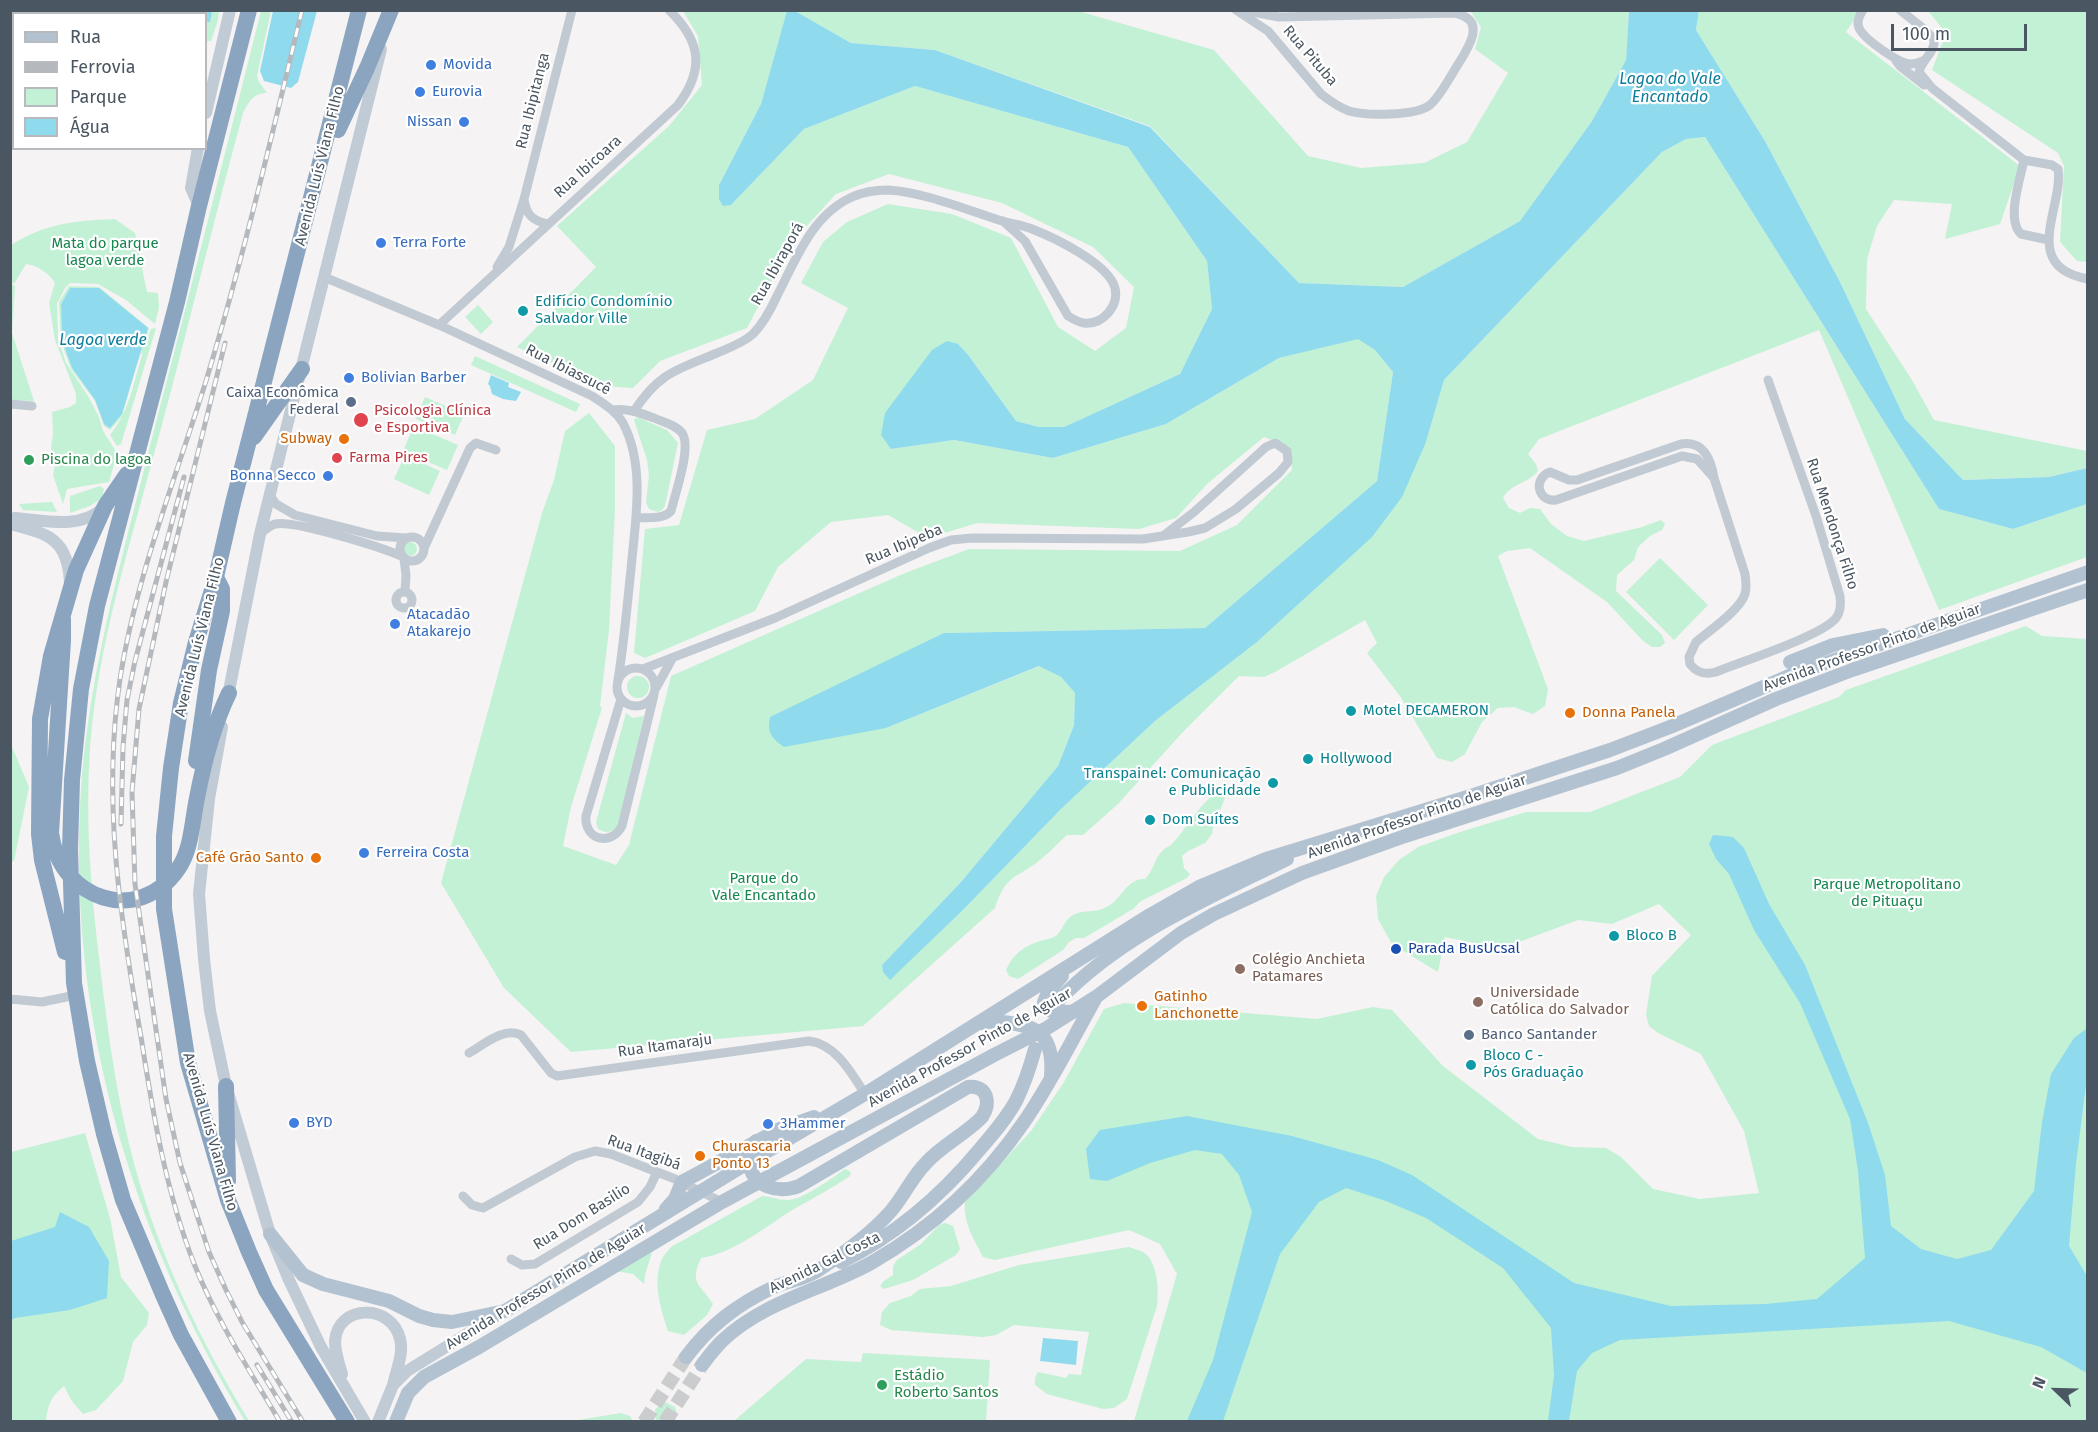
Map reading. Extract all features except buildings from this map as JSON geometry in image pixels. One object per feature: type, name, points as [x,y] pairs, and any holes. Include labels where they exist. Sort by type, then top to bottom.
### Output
[{"type":"highway","points":[[75,989],[70,849],[72,780],[81,690],[97,606],[177,302],[249,10]]},
{"type":"highway","name":"Avenida Luís Viana Filho","points":[[346,1422],[267,1290],[228,1200],[189,1063],[164,909],[164,836],[178,725],[196,642],[216,577],[359,10]]},
{"type":"highway","points":[[317,177],[346,110],[368,68],[391,10]]},
{"type":"highway","points":[[249,445],[302,369]]},
{"type":"highway","points":[[133,466],[105,506],[84,549],[51,656],[40,719],[39,834],[44,869],[75,989],[87,1061],[104,1134],[123,1200],[181,1335],[229,1422]]},
{"type":"highway","points":[[190,834],[199,738],[209,670],[222,611],[222,588],[216,577]]},
{"type":"highway","points":[[63,619],[51,833],[53,849],[65,871],[75,883],[88,892],[122,900],[138,898],[157,889],[180,867],[190,834],[209,744],[215,723],[229,693]]},
{"type":"highway","points":[[226,1086],[228,1200]]},
{"type":"main road","points":[[207,109],[230,10]]},
{"type":"main road","name":"Avenida Luís Viana Filho","points":[[365,1422],[316,1337],[270,1234],[226,1086],[210,1011],[199,894],[209,799],[260,534],[391,10]]},
{"type":"main road","points":[[198,150],[191,188],[199,206]]},
{"type":"main road","points":[[10,519],[72,522],[91,517],[105,506]]},
{"type":"main road","points":[[10,524],[37,530],[54,539],[65,556],[70,592]]},
{"type":"main road","name":"Avenida Professor Pinto de Aguiar","points":[[506,1311],[749,1162],[865,1094],[1149,915],[1199,887],[1266,859],[1474,795],[1610,750],[1663,730],[1792,668],[1929,626],[2088,572]]},
{"type":"main road","name":"Avenida Professor Pinto de Aguiar","points":[[396,1422],[408,1393],[424,1377],[479,1347],[722,1202],[994,1054],[1038,1033],[1096,997],[1199,922],[1302,873],[1405,836],[1617,768],[1852,670],[2088,590]]},
{"type":"main road","points":[[1792,668],[1806,656],[1833,645],[1929,626]]},
{"type":"main road","points":[[1059,1000],[1086,973],[1164,922],[1196,903],[1318,842]]},
{"type":"main road","points":[[1072,1012],[1051,1011],[1044,1002],[1051,988],[1076,962]]},
{"type":"main road","name":"Avenida Gal Costa","points":[[702,1365],[722,1341],[762,1312],[869,1264],[938,1218],[960,1198],[1003,1150],[1026,1120],[1096,997]]},
{"type":"main road","points":[[980,1023],[989,1021],[1020,1025],[1043,1036],[1050,1052],[1051,1078]]},
{"type":"main road","points":[[994,1054],[1011,1033],[1009,1024],[1005,1022]]},
{"type":"main road","points":[[686,1357],[719,1320],[744,1302],[871,1246],[897,1230],[936,1196],[963,1170],[1000,1125],[1016,1101],[1035,1049]]},
{"type":"main road","points":[[756,1141],[749,1162],[752,1173],[760,1183],[774,1189],[788,1190],[968,1087],[979,1088],[985,1093],[986,1110],[977,1122],[935,1153],[923,1165],[890,1212],[863,1238],[814,1273]]},
{"type":"main road","points":[[659,1217],[675,1198],[682,1182],[782,1128],[841,1108]]},
{"type":"main road","points":[[270,1234],[303,1275],[335,1288],[373,1295],[419,1316],[452,1322],[506,1311]]},
{"type":"main road","points":[[393,1385],[407,1371],[506,1311]]},
{"type":"main road","points":[[348,1392],[335,1339],[342,1323],[351,1315],[361,1312],[379,1314],[387,1318],[399,1333],[401,1341],[393,1385],[379,1418]]},
{"type":"street","name":"Rua Ibipitanga","points":[[491,277],[509,247],[524,199],[572,10]]},
{"type":"street","name":"Rua Ibicoara","points":[[439,324],[678,105],[688,92],[697,57],[693,43],[685,29],[669,10]]},
{"type":"street","name":"Rua Pituba","points":[[1236,10],[1272,36],[1330,102],[1351,111],[1412,113],[1430,106],[1474,35],[1470,21],[1454,12],[1279,17],[1242,10]]},
{"type":"street","points":[[1863,10],[1858,19],[1859,28],[1894,58],[1901,67],[1922,84],[1932,88]]},
{"type":"street","points":[[1900,10],[1934,39],[1933,50],[1919,72],[1932,88],[2024,160],[2052,165],[2058,169],[2049,240],[2051,253],[2061,267],[2080,278],[2088,279]]},
{"type":"street","points":[[1272,36],[1274,25],[1279,17]]},
{"type":"street","points":[[1894,58],[1909,64],[1925,60]]},
{"type":"street","points":[[2024,160],[2014,224],[2021,234],[2049,240]]},
{"type":"street","name":"Rua Ibiraporá","points":[[634,411],[654,384],[666,375],[731,347],[752,335],[773,304],[812,231],[839,204],[871,191],[888,190],[909,193],[1032,229],[1052,238],[1107,273],[1114,283],[1116,293],[1116,302],[1111,311],[1095,322],[1086,324],[1068,316],[1025,241],[1003,221]]},
{"type":"street","points":[[524,199],[528,215],[534,220],[548,224]]},
{"type":"street","name":"Rua Ibiassucê","points":[[324,277],[439,324],[592,396],[613,410],[624,425],[633,452],[637,476],[636,518],[618,680]]},
{"type":"street","name":"Rua Mendonça Filho","points":[[1714,478],[1747,585],[1738,607],[1696,642],[1689,657],[1690,664],[1697,671],[1709,674],[1814,633],[1836,618],[1841,604],[1816,516],[1768,380]]},
{"type":"street","points":[[10,404],[32,406]]},
{"type":"street","points":[[613,410],[634,411],[677,428],[685,438],[686,446],[671,511],[661,517],[636,518]]},
{"type":"street","points":[[1689,442],[1700,446],[1705,452],[1712,465],[1714,478],[1697,459],[1682,456],[1556,500],[1551,501],[1542,495],[1539,485],[1542,476],[1550,472],[1569,480],[1577,480],[1689,442]]},
{"type":"street","name":"Rua Ibipeba","points":[[643,669],[775,618],[951,540],[1143,539],[1163,536],[1205,528],[1221,519],[1285,468],[1288,462],[1287,451],[1275,443],[1266,447],[1194,512],[1163,536]]},
{"type":"street","points":[[406,575],[416,561],[423,556],[432,528],[472,445],[480,444],[496,450]]},
{"type":"street","points":[[269,494],[276,504],[294,515],[377,536],[410,538],[421,541],[424,548]]},
{"type":"street","points":[[260,534],[274,525],[292,525],[376,546],[407,561],[416,561]]},
{"type":"street","points":[[405,592],[406,575],[400,544],[432,528]]},
{"type":"street","points":[[1799,639],[1806,656]]},
{"type":"street","name":"Rua Ibiassucê","points":[[624,642],[626,657],[631,669]]},
{"type":"street","points":[[1782,646],[1800,690]]},
{"type":"street","points":[[621,699],[586,816],[587,827],[591,834],[600,839],[610,838],[622,826],[655,692],[652,676],[643,669],[631,669],[618,680],[618,693],[625,703],[636,707],[647,704],[655,692],[672,659]]},
{"type":"street","points":[[10,999],[42,1002],[75,989]]},
{"type":"street","name":"Rua Itamaraju","points":[[469,1053],[504,1033],[516,1032],[521,1035],[551,1073],[557,1076],[816,1042],[826,1046],[838,1057],[865,1094]]},
{"type":"street","name":"Rua Itagibá","points":[[463,1196],[472,1205],[483,1208],[575,1157],[595,1151],[611,1154],[682,1182],[722,1202]]},
{"type":"street","name":"Rua Dom Basilio","points":[[511,1259],[522,1265],[535,1264],[638,1202],[650,1187],[657,1172]]},
{"type":"green space","points":[[162,11],[219,11],[211,41],[207,41],[207,12]]},
{"type":"green space","points":[[261,11],[271,11],[257,76],[267,93],[255,96],[243,113],[116,594],[94,710],[88,803],[92,885],[106,1017],[123,1118],[135,1167],[169,1266],[214,1361],[249,1421],[245,1421],[205,1350],[170,1277],[140,1202],[116,1126],[98,1048],[86,968],[80,888],[80,806],[90,713],[107,620]]},
{"type":"green space","name":"Parque do Vale Encantado","points":[[683,11],[788,11],[761,104],[719,185],[731,205],[804,129],[915,86],[1128,147],[1207,261],[1212,309],[1180,374],[1064,427],[1039,427],[1016,421],[969,356],[891,449],[954,440],[1053,458],[1166,424],[1279,358],[1358,338],[1375,350],[1393,372],[1377,481],[1205,628],[944,633],[886,728],[1040,666],[1061,677],[1075,693],[1074,725],[1058,766],[961,882],[882,965],[890,979],[963,910],[1061,809],[1155,721],[1257,642],[1315,589],[1426,442],[1444,380],[1662,152],[1686,139],[1705,137],[1939,509],[2013,529],[2087,504],[2087,557],[1939,610],[1819,330],[1539,439],[1528,454],[1536,464],[1538,471],[1529,479],[1510,489],[1503,498],[1509,508],[1520,513],[1530,508],[1540,509],[1551,524],[1567,536],[1584,541],[1661,520],[1665,524],[1662,530],[1650,536],[1638,547],[1634,560],[1617,575],[1616,591],[1662,635],[1665,643],[1660,647],[1652,647],[1642,640],[1607,602],[1530,548],[1507,551],[1498,556],[1548,689],[1545,706],[1533,714],[1514,707],[1498,708],[1482,722],[1465,754],[1452,762],[1437,758],[1400,696],[1367,653],[1377,643],[1365,620],[1264,677],[1239,676],[1181,734],[1118,804],[1083,835],[1067,835],[1039,861],[1010,881],[998,898],[995,908],[863,1026],[571,1052],[504,988],[441,883],[542,513],[554,480],[565,431],[589,413],[615,446],[615,509],[609,630],[600,706],[602,708],[571,807],[563,846],[616,865],[629,845],[671,676],[905,573],[969,549],[1180,551],[1237,525],[1292,470],[1290,447],[1264,437],[1208,483],[1176,518],[1139,529],[977,523],[928,538],[888,515],[831,522],[778,567],[755,611],[645,658],[634,653],[645,529],[679,525],[707,430],[755,419],[813,380],[848,308],[801,283],[823,242],[847,222],[888,204],[952,214],[1011,238],[1058,327],[1095,351],[1126,328],[1134,287],[1093,247],[1002,203],[889,174],[836,194],[793,241],[747,328],[660,361],[633,388],[604,386],[517,347],[596,267],[557,226],[669,126],[702,85],[698,36]]},
{"type":"green space","points":[[795,11],[1078,11],[1214,50],[1308,156],[1361,168],[1424,163],[1467,142],[1508,73],[1475,49],[1481,27],[1468,11],[1629,11],[1626,60],[1592,121],[1520,221],[1403,287],[1299,283],[1150,126],[935,50],[851,43]]},
{"type":"green space","points":[[1699,11],[1860,11],[1846,32],[2020,166],[2000,224],[1945,239],[1952,204],[1894,200],[1877,226],[1867,259],[1866,309],[1912,380],[1934,420],[2087,451],[2087,468],[2049,477],[1963,480],[1905,419],[1840,282],[1765,141],[1696,30]]},
{"type":"green space","points":[[1928,11],[2087,11],[2087,262],[2077,261],[2060,242],[2064,166],[2058,153],[1932,70],[1946,33]]},
{"type":"green space","name":"Mata do parque lagoa verde","points":[[115,219],[135,233],[147,292],[158,293],[159,307],[155,324],[126,300],[98,284],[70,283],[57,304],[58,339],[66,363],[88,396],[99,417],[103,431],[117,453],[109,482],[67,489],[63,504],[53,475],[56,460],[51,449],[52,412],[76,403],[76,394],[55,340],[49,303],[55,283],[43,270],[26,264],[14,284],[11,282],[11,245],[37,232],[61,225]]},
{"type":"green space","points":[[10,284],[15,286],[12,333],[34,401],[11,400]]},
{"type":"green space","points":[[69,286],[99,287],[149,328],[144,349],[151,329],[156,328],[121,444],[117,446],[110,435],[123,415],[131,395],[143,352],[140,355],[142,351],[70,288],[61,304],[62,341],[72,368],[95,400],[104,424],[139,358],[122,416],[110,430],[104,426],[95,401],[71,369],[61,341],[59,302]]},
{"type":"green space","points":[[478,305],[493,322],[481,334],[465,317]]},
{"type":"green space","points":[[475,356],[580,404],[576,412],[471,365]]},
{"type":"green space","points":[[425,397],[464,414],[455,435],[416,419]]},
{"type":"green space","points":[[637,417],[667,430],[678,443],[665,506],[658,512],[649,509],[646,503],[649,475],[647,460],[634,420]]},
{"type":"green space","points":[[414,426],[458,445],[447,470],[403,451]]},
{"type":"green space","points":[[405,455],[440,471],[429,495],[394,479]]},
{"type":"green space","points":[[100,486],[104,489],[102,498],[90,506],[70,513],[70,496]]},
{"type":"green space","points":[[52,502],[57,512],[23,510],[19,504]]},
{"type":"green space","points":[[407,542],[413,542],[417,549],[413,556],[407,556],[403,552],[403,546]]},
{"type":"green space","points":[[1660,558],[1708,605],[1674,640],[1626,592]]},
{"type":"green space","name":"Parque Metropolitano de Pituaçu","points":[[2026,626],[2042,636],[2087,639],[2087,1421],[1134,1421],[1177,1274],[1160,1244],[1129,1230],[995,1260],[983,1257],[967,1224],[965,1202],[1031,1131],[1064,1082],[1104,1009],[1124,1003],[1317,1019],[1373,1007],[1392,1010],[1443,1066],[1538,1139],[1572,1147],[1606,1148],[1621,1157],[1653,1189],[1700,1199],[1759,1193],[1744,1131],[1701,1054],[1658,1033],[1649,1026],[1646,1015],[1652,976],[1691,935],[1659,904],[1612,924],[1578,920],[1497,948],[1445,937],[1438,972],[1392,944],[1378,919],[1376,896],[1384,877],[1399,860],[1418,847],[1526,812],[1590,812],[1680,777],[1712,745],[1839,697],[1846,690]]},
{"type":"green space","points":[[634,676],[642,676],[649,683],[649,691],[642,698],[634,698],[627,691],[627,683]]},
{"type":"green space","points":[[626,713],[633,718],[644,716],[619,825],[612,831],[604,832],[598,829],[596,822]]},
{"type":"green space","points":[[10,742],[29,787],[14,861],[11,862]]},
{"type":"green space","points":[[1224,790],[1227,793],[1214,819],[1212,834],[1205,843],[1182,856],[1184,868],[1190,874],[1187,878],[1141,901],[1133,909],[1084,938],[1076,938],[1069,942],[1063,950],[1018,979],[1009,976],[1006,970],[1015,955],[1034,943],[1055,936],[1075,914],[1105,908],[1134,882],[1145,879],[1160,853],[1177,839],[1202,805],[1209,798]]},
{"type":"green space","points":[[85,1133],[110,1218],[121,1277],[149,1313],[147,1325],[133,1342],[123,1381],[96,1410],[83,1414],[71,1400],[64,1386],[51,1401],[46,1421],[11,1422],[11,1152]]},
{"type":"green space","points":[[845,1169],[851,1172],[850,1176],[836,1185],[738,1245],[701,1258],[696,1279],[713,1304],[707,1315],[684,1335],[668,1331],[660,1305],[658,1277],[662,1259],[671,1247],[762,1196],[783,1200],[800,1197]]},
{"type":"green space","points":[[945,1223],[953,1226],[960,1249],[956,1255],[913,1280],[884,1289],[880,1286],[893,1275],[893,1266],[897,1260],[921,1244],[939,1225]]},
{"type":"green space","points":[[1129,1247],[1143,1252],[1152,1262],[1155,1269],[1158,1300],[1127,1399],[1114,1408],[1103,1409],[1047,1394],[1035,1385],[1038,1372],[1066,1378],[1069,1374],[1081,1375],[1089,1332],[1014,1325],[996,1335],[983,1337],[891,1330],[880,1325],[882,1312],[890,1303],[911,1296],[920,1289],[951,1286],[1019,1265]]},
{"type":"green space","points":[[653,1249],[644,1284],[633,1274],[616,1271]]},
{"type":"green space","name":"Estádio Roberto Santos","points":[[863,1353],[990,1360],[986,1421],[734,1421],[806,1359],[861,1362]]},
{"type":"green space","points":[[665,1402],[675,1407],[677,1414],[675,1421],[656,1421],[655,1409]]},
{"type":"green space","points":[[621,1413],[630,1416],[633,1421],[572,1421]]},
{"type":"water","points":[[212,11],[210,22],[207,22],[207,12],[168,12]]},
{"type":"water","points":[[273,11],[317,11],[298,82],[291,88],[264,81],[260,71]]},
{"type":"water","name":"Lagoa do Vale Encantado","points":[[787,11],[795,11],[851,43],[935,50],[1150,127],[1299,283],[1403,287],[1520,221],[1592,121],[1626,60],[1629,11],[1699,11],[1696,30],[1765,141],[1840,282],[1905,419],[1963,480],[2049,477],[2087,468],[2087,504],[2013,529],[1939,509],[1705,137],[1686,139],[1662,152],[1444,380],[1426,442],[1402,497],[1372,537],[1257,642],[1155,721],[1061,809],[963,910],[890,980],[883,972],[882,965],[961,882],[1058,766],[1074,725],[1075,693],[1061,677],[1039,666],[886,728],[784,747],[771,734],[770,717],[944,633],[1205,628],[1377,481],[1393,372],[1375,350],[1358,339],[1279,358],[1166,424],[1053,458],[954,440],[891,449],[881,435],[885,413],[932,350],[947,341],[958,344],[969,356],[1016,421],[1039,427],[1064,427],[1180,374],[1212,309],[1207,261],[1128,147],[915,86],[804,129],[731,205],[723,206],[719,199],[719,185],[761,104]]},
{"type":"water","name":"Lagoa verde","points":[[70,288],[99,288],[148,328],[122,414],[110,428],[104,424],[95,400],[72,368],[62,341],[61,304]]},
{"type":"water","points":[[491,375],[509,383],[508,387],[521,392],[516,401],[492,394],[488,384]]},
{"type":"water","points":[[1713,835],[1733,837],[1744,848],[1769,904],[1805,965],[1868,1123],[1885,1175],[1891,1226],[1921,1249],[1957,1259],[1991,1250],[2034,1191],[2042,1122],[2051,1074],[2074,1038],[2086,1029],[2087,1077],[2069,1246],[2087,1276],[2087,1373],[2041,1347],[1949,1321],[1620,1340],[1592,1353],[1577,1371],[1569,1421],[1548,1421],[1554,1375],[1551,1328],[1503,1268],[1426,1218],[1386,1201],[1346,1188],[1319,1202],[1280,1254],[1223,1421],[1187,1421],[1213,1360],[1252,1212],[1239,1175],[1222,1154],[1195,1150],[1150,1163],[1107,1181],[1090,1179],[1086,1149],[1100,1130],[1187,1116],[1292,1136],[1378,1160],[1412,1175],[1574,1283],[1671,1306],[1765,1304],[1817,1299],[1865,1258],[1858,1171],[1850,1119],[1800,1003],[1754,930],[1729,874],[1716,859],[1709,844]]},
{"type":"water","points":[[60,1212],[89,1227],[109,1261],[107,1298],[70,1310],[11,1320],[11,1241],[55,1227]]},
{"type":"water","points":[[1043,1338],[1078,1341],[1076,1365],[1040,1361]]},
{"type":"tunnel","points":[[644,1422],[686,1357]]},
{"type":"tunnel","points":[[665,1422],[702,1365]]},
{"type":"railway","points":[[280,1422],[234,1346],[213,1306],[195,1266],[168,1182],[150,1095],[120,903],[113,814],[113,769],[120,679],[136,603],[157,529],[220,335],[257,197],[302,10]]},
{"type":"railway","points":[[225,343],[166,582],[139,709],[132,792],[135,884],[166,1099],[180,1163],[209,1252],[226,1290],[242,1322],[303,1422]]},
{"type":"railway","points":[[121,824],[127,700],[135,661],[184,477]]},
{"type":"railway","points":[[257,1365],[292,1422]]},
{"type":"place","name":"Movida","points":[[431,65]]},
{"type":"place","name":"Eurovia","points":[[420,92]]},
{"type":"place","name":"Nissan","points":[[464,122]]},
{"type":"place","name":"Terra Forte","points":[[381,243]]},
{"type":"place","name":"Edifício Condomínio Salvador Ville","points":[[523,311]]},
{"type":"place","name":"Bolivian Barber","points":[[349,378]]},
{"type":"place","name":"Caixa Econômica Federal","points":[[351,402]]},
{"type":"place","name":"Psicologia Clínica e Esportiva","points":[[361,420]]},
{"type":"place","name":"Subway","points":[[344,439]]},
{"type":"place","name":"Farma Pires","points":[[337,458]]},
{"type":"place","name":"Piscina do lagoa","points":[[29,460]]},
{"type":"place","name":"Bonna Secco","points":[[328,476]]},
{"type":"place","name":"Atacadão Atakarejo","points":[[395,624]]},
{"type":"place","name":"Motel DECAMERON","points":[[1351,711]]},
{"type":"place","name":"Donna Panela","points":[[1570,713]]},
{"type":"place","name":"Hollywood","points":[[1308,759]]},
{"type":"place","name":"Transpainel: Comunicação e Publicidade","points":[[1273,783]]},
{"type":"place","name":"Dom Suítes","points":[[1150,820]]},
{"type":"place","name":"Ferreira Costa","points":[[364,853]]},
{"type":"place","name":"Café Grão Santo","points":[[316,858]]},
{"type":"place","name":"Bloco B","points":[[1614,936]]},
{"type":"place","name":"Parada BusUcsal","points":[[1396,949]]},
{"type":"place","name":"Colégio Anchieta Patamares","points":[[1240,969]]},
{"type":"place","name":"Universidade Católica do Salvador","points":[[1478,1002]]},
{"type":"place","name":"Gatinho Lanchonette","points":[[1142,1006]]},
{"type":"place","name":"Banco Santander","points":[[1469,1035]]},
{"type":"place","name":"Bloco C - Pós Graduação","points":[[1471,1065]]},
{"type":"place","name":"BYD","points":[[294,1123]]},
{"type":"place","name":"3Hammer","points":[[768,1124]]},
{"type":"place","name":"Churascaria Ponto 13","points":[[700,1156]]},
{"type":"place","name":"Estádio Roberto Santos","points":[[882,1385]]}]
